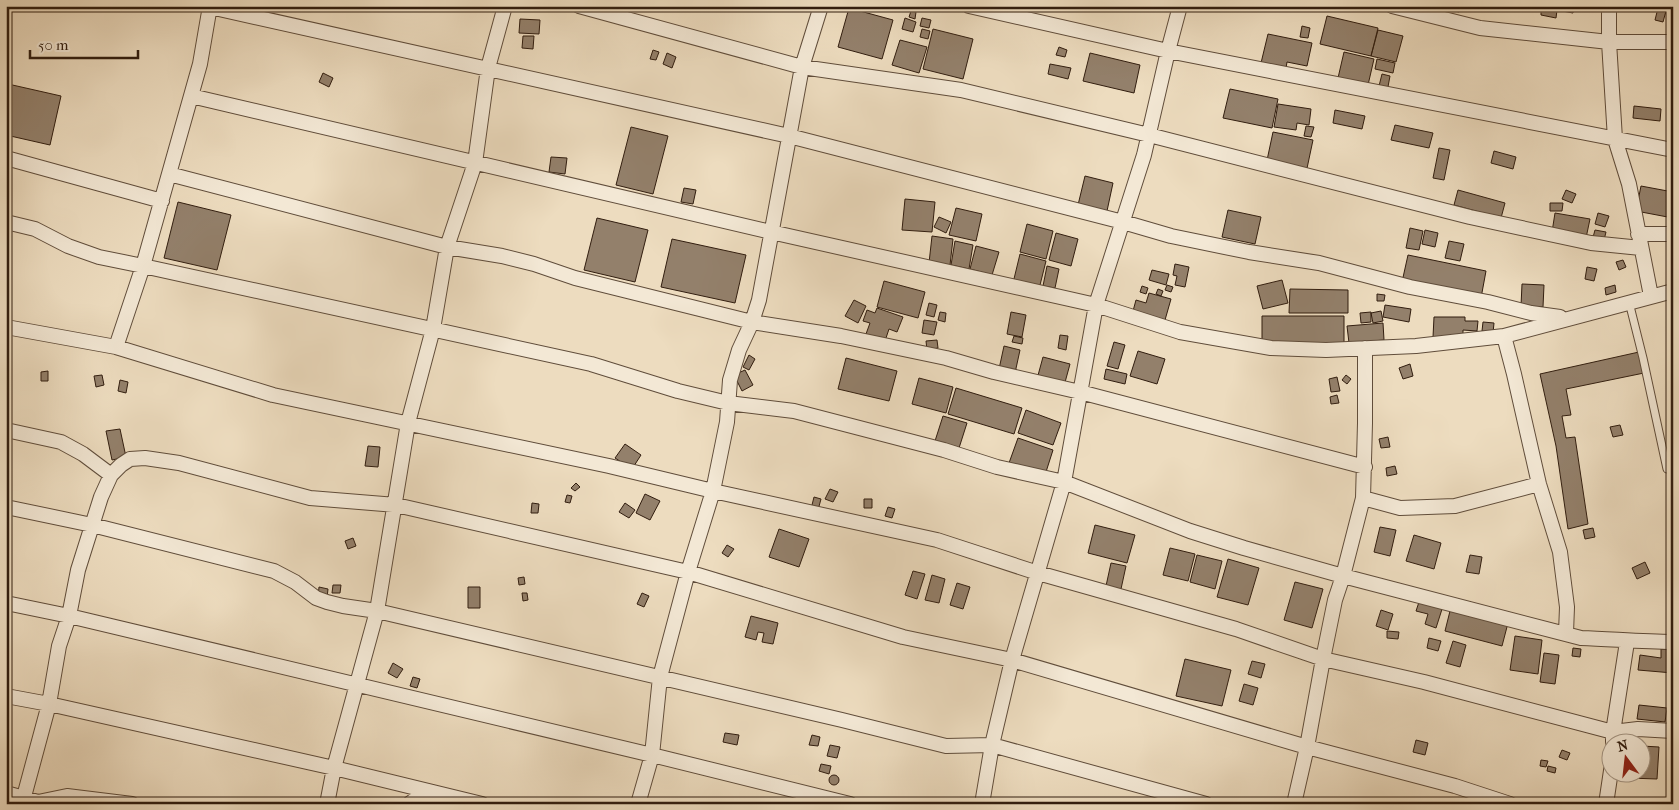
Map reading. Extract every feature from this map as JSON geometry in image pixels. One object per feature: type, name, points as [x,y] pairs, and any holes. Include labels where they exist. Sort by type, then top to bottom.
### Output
[{"type":"street","points":[[116,347],[143,266],[200,64],[210,6],[789,136],[1171,236],[1249,252],[1319,263],[1410,287],[1488,302],[1531,313],[1566,318]]},
{"type":"street","points":[[327,804],[334,768],[377,611],[396,505],[408,423],[433,329],[447,247],[474,163],[488,68],[505,6]]},
{"type":"street","points":[[579,6],[802,67],[961,90],[1149,135],[1470,217],[1591,243],[1641,248]]},
{"type":"street","points":[[638,804],[652,754],[660,677],[712,490],[727,422],[730,380],[739,350],[752,322],[763,280],[802,67],[821,6]]},
{"type":"street","points":[[969,6],[1168,51],[1673,150]]},
{"type":"street","points":[[982,804],[992,745],[1012,660],[1064,482],[1096,304],[1149,135],[1180,6]]},
{"type":"street","points":[[1392,6],[1480,28],[1609,42],[1673,42]]},
{"type":"street","points":[[1609,6],[1609,42],[1615,139],[1629,184],[1651,296]]},
{"type":"street","points":[[191,96],[771,232],[1096,304],[1180,332],[1233,343],[1271,348],[1326,350],[1416,346],[1504,336],[1673,291]]},
{"type":"street","points":[[6,158],[162,201]]},
{"type":"street","points":[[169,174],[447,247],[502,256],[534,264],[575,278],[752,322],[841,336],[946,358],[1365,467]]},
{"type":"street","points":[[6,222],[35,229],[68,246],[99,257],[591,364],[678,391],[728,403],[794,411],[944,450],[997,467],[1064,482],[1190,531],[1343,576],[1581,638],[1627,642],[1673,642]]},
{"type":"street","points":[[1638,234],[1673,234]]},
{"type":"street","points":[[6,327],[116,347],[273,395],[609,466],[937,540],[1038,573],[1236,629],[1322,659],[1424,682],[1602,734]]},
{"type":"street","points":[[1504,336],[1539,484],[1560,552],[1567,607],[1566,633]]},
{"type":"street","points":[[1294,804],[1307,747],[1322,659],[1335,600],[1363,498],[1365,467],[1365,348]]},
{"type":"street","points":[[6,430],[61,442],[83,454],[111,475]]},
{"type":"street","points":[[23,802],[49,704],[59,646],[69,616],[78,570],[101,497],[111,475],[121,464],[130,459],[145,458],[179,463],[310,498],[396,505],[688,572],[903,637],[1012,660],[1307,747],[1455,786],[1510,804]]},
{"type":"street","points":[[1363,498],[1400,508],[1455,506],[1539,484]]},
{"type":"street","points":[[6,507],[92,525],[274,571],[322,600],[343,606],[377,611],[946,746],[992,745],[1206,804]]},
{"type":"street","points":[[6,603],[69,616],[357,686],[652,754],[850,804]]},
{"type":"street","points":[[1614,732],[1627,642]]},
{"type":"street","points":[[6,696],[334,768],[482,804]]},
{"type":"street","points":[[1629,732],[1638,729],[1673,731]]},
{"type":"street","points":[[1606,804],[1609,782]]},
{"type":"street","points":[[409,804],[428,791]]},
{"type":"street","points":[[6,793],[23,802],[38,802],[67,796],[132,804]]},
{"type":"lane","points":[[1628,302],[1643,358],[1667,469]]},
{"type":"building","points":[[1441,6],[1461,6],[1459,12],[1440,8]]},
{"type":"building","points":[[1535,6],[1574,6],[1573,13],[1557,10],[1556,18],[1541,15],[1541,10],[1534,8]]},
{"type":"building","points":[[849,8],[893,20],[882,59],[838,47]]},
{"type":"building","points":[[1658,8],[1666,11],[1663,22],[1655,20]]},
{"type":"building","points":[[911,11],[916,12],[915,19],[909,17]]},
{"type":"building","points":[[1327,16],[1378,28],[1371,56],[1320,44]]},
{"type":"building","points":[[905,18],[916,22],[913,32],[902,29]]},
{"type":"building","points":[[922,18],[931,20],[929,28],[920,26]]},
{"type":"building","points":[[520,19],[540,20],[539,34],[519,33]]},
{"type":"building","points":[[1302,26],[1310,28],[1308,38],[1300,37]]},
{"type":"building","points":[[922,29],[930,31],[928,39],[920,37]]},
{"type":"building","points":[[933,29],[973,39],[963,79],[923,69]]},
{"type":"building","points":[[1378,30],[1403,36],[1396,62],[1371,56]]},
{"type":"building","points":[[1268,34],[1312,43],[1307,66],[1287,62],[1286,68],[1261,63]]},
{"type":"building","points":[[523,36],[534,36],[533,49],[522,48]]},
{"type":"building","points":[[900,40],[927,47],[919,73],[892,65]]},
{"type":"building","points":[[1059,47],[1067,50],[1065,57],[1056,55]]},
{"type":"building","points":[[653,50],[659,52],[656,60],[650,59]]},
{"type":"building","points":[[1344,52],[1374,59],[1368,85],[1338,78]]},
{"type":"building","points":[[667,53],[676,57],[672,68],[663,64]]},
{"type":"building","points":[[1090,53],[1140,65],[1134,93],[1083,81]]},
{"type":"building","points":[[1377,59],[1395,63],[1393,73],[1375,69]]},
{"type":"building","points":[[1050,64],[1071,68],[1068,79],[1048,74]]},
{"type":"building","points":[[323,73],[333,78],[329,87],[319,82]]},
{"type":"building","points":[[1382,74],[1390,76],[1387,92],[1378,90]]},
{"type":"building","points":[[8,84],[61,96],[50,145],[6,135],[6,92]]},
{"type":"building","points":[[1230,89],[1278,99],[1272,128],[1223,118]]},
{"type":"building","points":[[1278,104],[1311,109],[1309,125],[1297,123],[1296,130],[1274,127]]},
{"type":"building","points":[[1634,106],[1661,109],[1660,121],[1633,118]]},
{"type":"building","points":[[1335,110],[1365,116],[1362,129],[1333,123]]},
{"type":"building","points":[[1395,125],[1433,133],[1429,148],[1391,140]]},
{"type":"building","points":[[1306,126],[1314,127],[1311,137],[1304,136]]},
{"type":"building","points":[[631,127],[668,136],[653,194],[616,185]]},
{"type":"building","points":[[1273,132],[1313,140],[1306,173],[1266,165]]},
{"type":"building","points":[[1439,148],[1450,150],[1444,180],[1433,178]]},
{"type":"building","points":[[1494,151],[1516,157],[1513,169],[1491,163]]},
{"type":"building","points":[[551,157],[567,158],[565,174],[549,172]]},
{"type":"building","points":[[1085,176],[1113,183],[1107,211],[1078,205]]},
{"type":"building","points":[[1641,186],[1673,192],[1673,218],[1636,211]]},
{"type":"building","points":[[684,188],[696,190],[693,204],[681,202]]},
{"type":"building","points":[[1458,190],[1505,203],[1501,218],[1454,205]]},
{"type":"building","points":[[1566,190],[1576,194],[1572,203],[1562,199]]},
{"type":"building","points":[[905,199],[935,202],[932,232],[902,230]]},
{"type":"building","points":[[178,202],[231,215],[217,270],[164,258]]},
{"type":"building","points":[[1550,203],[1563,203],[1562,211],[1550,211]]},
{"type":"building","points":[[956,208],[982,214],[976,241],[949,235]]},
{"type":"building","points":[[1228,210],[1261,217],[1255,244],[1222,237]]},
{"type":"building","points":[[1555,213],[1590,219],[1586,238],[1552,232]]},
{"type":"building","points":[[1598,213],[1609,216],[1605,227],[1595,224]]},
{"type":"building","points":[[939,217],[951,222],[946,233],[934,227]]},
{"type":"building","points":[[597,218],[648,230],[635,282],[584,270]]},
{"type":"building","points":[[1027,224],[1053,231],[1046,259],[1020,252]]},
{"type":"building","points":[[1410,228],[1423,231],[1419,250],[1406,248]]},
{"type":"building","points":[[1425,230],[1438,233],[1435,247],[1422,244]]},
{"type":"building","points":[[1595,230],[1606,232],[1603,244],[1592,241]]},
{"type":"building","points":[[1056,233],[1078,239],[1071,266],[1049,260]]},
{"type":"building","points":[[932,236],[953,239],[950,265],[929,263]]},
{"type":"building","points":[[672,239],[746,255],[735,303],[661,287]]},
{"type":"building","points":[[955,241],[973,245],[969,269],[951,265]]},
{"type":"building","points":[[1449,241],[1464,244],[1460,261],[1445,258]]},
{"type":"building","points":[[976,246],[999,252],[992,275],[970,269]]},
{"type":"building","points":[[1020,254],[1046,261],[1039,289],[1013,283]]},
{"type":"building","points":[[1408,255],[1486,271],[1481,298],[1402,282]]},
{"type":"building","points":[[1623,260],[1626,267],[1619,270],[1616,262]]},
{"type":"building","points":[[1175,264],[1189,267],[1185,287],[1175,285],[1177,276],[1173,275]]},
{"type":"building","points":[[1047,266],[1059,269],[1055,288],[1043,286]]},
{"type":"building","points":[[1587,267],[1597,269],[1594,281],[1585,279]]},
{"type":"building","points":[[1152,270],[1169,274],[1166,285],[1149,280]]},
{"type":"building","points":[[1282,280],[1288,303],[1263,309],[1257,286]]},
{"type":"building","points":[[884,281],[925,292],[918,318],[877,307]]},
{"type":"building","points":[[1522,284],[1544,285],[1543,307],[1521,306]]},
{"type":"building","points":[[1167,285],[1173,287],[1171,292],[1165,290]]},
{"type":"building","points":[[1615,285],[1616,292],[1606,295],[1605,288]]},
{"type":"building","points":[[1142,286],[1148,288],[1146,294],[1140,292]]},
{"type":"building","points":[[1158,289],[1163,291],[1161,296],[1156,294]]},
{"type":"building","points":[[1290,289],[1348,290],[1348,313],[1289,313]]},
{"type":"building","points":[[1149,293],[1171,299],[1165,320],[1133,311],[1136,300],[1146,303]]},
{"type":"building","points":[[1377,294],[1385,295],[1384,301],[1377,301]]},
{"type":"building","points":[[854,300],[866,306],[858,323],[845,316]]},
{"type":"building","points":[[929,303],[937,305],[934,317],[926,315]]},
{"type":"building","points":[[1385,305],[1411,309],[1409,322],[1383,317]]},
{"type":"building","points":[[877,308],[903,317],[897,332],[889,329],[885,341],[866,334],[870,323],[863,321],[867,310],[875,313]]},
{"type":"building","points":[[1381,311],[1383,321],[1373,323],[1371,313]]},
{"type":"building","points":[[940,312],[946,313],[945,322],[938,320]]},
{"type":"building","points":[[1011,312],[1026,315],[1022,337],[1007,334]]},
{"type":"building","points":[[1371,312],[1371,322],[1361,323],[1360,313]]},
{"type":"building","points":[[1262,316],[1344,316],[1344,344],[1262,343]]},
{"type":"building","points":[[1434,317],[1465,317],[1465,321],[1478,321],[1477,331],[1463,330],[1463,337],[1433,337]]},
{"type":"building","points":[[924,320],[937,322],[934,335],[922,333]]},
{"type":"building","points":[[1483,322],[1494,323],[1493,333],[1482,331]]},
{"type":"building","points":[[1383,323],[1384,340],[1349,343],[1347,326]]},
{"type":"building","points":[[1060,335],[1068,336],[1066,350],[1058,348]]},
{"type":"building","points":[[1014,336],[1023,338],[1022,344],[1012,342]]},
{"type":"building","points":[[937,340],[938,348],[927,350],[926,341]]},
{"type":"building","points":[[1114,342],[1125,345],[1118,369],[1107,366]]},
{"type":"building","points":[[1004,346],[1020,350],[1015,373],[999,369]]},
{"type":"building","points":[[1138,351],[1165,359],[1157,384],[1130,376]]},
{"type":"building","points":[[1639,352],[1644,373],[1566,389],[1571,415],[1562,416],[1566,438],[1575,437],[1588,524],[1568,529],[1556,446],[1540,374]]},
{"type":"building","points":[[749,355],[755,359],[749,370],[743,367]]},
{"type":"building","points":[[1043,357],[1070,364],[1064,386],[1037,379]]},
{"type":"building","points":[[846,358],[897,371],[889,401],[838,389]]},
{"type":"building","points":[[1410,364],[1413,376],[1403,379],[1399,368]]},
{"type":"building","points":[[1106,369],[1127,374],[1125,384],[1104,379]]},
{"type":"building","points":[[745,370],[753,385],[742,391],[734,375]]},
{"type":"building","points":[[48,371],[48,381],[41,381],[41,372]]},
{"type":"building","points":[[102,375],[104,385],[96,387],[94,376]]},
{"type":"building","points":[[1346,375],[1351,379],[1347,384],[1342,380]]},
{"type":"building","points":[[1337,377],[1340,391],[1331,392],[1329,379]]},
{"type":"building","points":[[919,378],[953,387],[946,413],[912,404]]},
{"type":"building","points":[[120,380],[128,382],[126,393],[118,391]]},
{"type":"building","points":[[956,388],[1022,408],[1014,434],[948,414]]},
{"type":"building","points":[[1337,395],[1339,403],[1331,404],[1330,397]]},
{"type":"building","points":[[1026,410],[1061,423],[1053,445],[1018,433]]},
{"type":"building","points":[[943,416],[967,423],[959,448],[935,441]]},
{"type":"building","points":[[1620,425],[1623,435],[1613,437],[1610,427]]},
{"type":"building","points":[[120,429],[126,457],[112,460],[106,431]]},
{"type":"building","points":[[1388,437],[1390,447],[1381,448],[1379,439]]},
{"type":"building","points":[[1018,438],[1053,450],[1045,475],[1009,463]]},
{"type":"building","points":[[625,444],[641,455],[632,469],[615,458]]},
{"type":"building","points":[[368,446],[380,447],[378,467],[365,466]]},
{"type":"building","points":[[1395,466],[1397,474],[1387,476],[1386,468]]},
{"type":"building","points":[[576,483],[580,487],[575,491],[571,488]]},
{"type":"building","points":[[830,489],[838,492],[833,502],[825,499]]},
{"type":"building","points":[[645,494],[660,501],[650,520],[636,513]]},
{"type":"building","points":[[567,495],[572,496],[570,503],[565,502]]},
{"type":"building","points":[[814,497],[821,499],[818,510],[811,509]]},
{"type":"building","points":[[864,499],[872,499],[872,508],[864,508]]},
{"type":"building","points":[[532,503],[539,504],[538,513],[531,513]]},
{"type":"building","points":[[625,503],[635,510],[629,518],[619,512]]},
{"type":"building","points":[[888,507],[895,509],[892,518],[885,516]]},
{"type":"building","points":[[1095,525],[1135,535],[1127,563],[1088,553]]},
{"type":"building","points":[[1380,527],[1396,530],[1390,556],[1374,552]]},
{"type":"building","points":[[1593,528],[1595,537],[1585,539],[1583,530]]},
{"type":"building","points":[[779,529],[809,539],[799,567],[769,557]]},
{"type":"building","points":[[1414,535],[1441,543],[1434,569],[1406,561]]},
{"type":"building","points":[[353,538],[356,546],[348,549],[345,541]]},
{"type":"building","points":[[727,545],[734,549],[728,557],[722,553]]},
{"type":"building","points":[[1170,548],[1195,554],[1188,581],[1163,575]]},
{"type":"building","points":[[1197,555],[1222,561],[1215,589],[1190,582]]},
{"type":"building","points":[[1470,555],[1482,557],[1479,574],[1466,572]]},
{"type":"building","points":[[1228,559],[1259,568],[1248,605],[1217,597]]},
{"type":"building","points":[[1645,562],[1650,573],[1637,579],[1632,568]]},
{"type":"building","points":[[1111,563],[1126,566],[1121,589],[1106,586]]},
{"type":"building","points":[[913,571],[925,574],[917,599],[905,595]]},
{"type":"building","points":[[932,575],[945,579],[939,603],[925,600]]},
{"type":"building","points":[[524,577],[525,584],[519,585],[518,578]]},
{"type":"building","points":[[1295,582],[1323,589],[1312,628],[1284,620]]},
{"type":"building","points":[[957,583],[970,587],[963,609],[950,605]]},
{"type":"building","points":[[333,585],[341,585],[340,593],[332,593]]},
{"type":"building","points":[[319,587],[328,589],[327,598],[318,597]]},
{"type":"building","points":[[468,587],[480,587],[480,608],[468,608]]},
{"type":"building","points":[[522,593],[527,593],[528,600],[523,601]]},
{"type":"building","points":[[642,593],[649,596],[644,607],[637,604]]},
{"type":"building","points":[[1420,599],[1443,606],[1436,628],[1425,624],[1428,614],[1416,611]]},
{"type":"building","points":[[1451,607],[1508,623],[1502,646],[1445,631]]},
{"type":"building","points":[[1381,610],[1393,614],[1388,630],[1376,626]]},
{"type":"building","points":[[751,616],[778,623],[773,644],[762,642],[764,633],[758,632],[756,640],[745,637]]},
{"type":"building","points":[[1387,631],[1399,632],[1398,639],[1387,638]]},
{"type":"building","points":[[1515,636],[1542,640],[1538,674],[1510,670]]},
{"type":"building","points":[[1429,638],[1441,641],[1438,651],[1427,648]]},
{"type":"building","points":[[1453,641],[1466,645],[1460,667],[1446,663]]},
{"type":"building","points":[[1573,648],[1581,649],[1580,657],[1572,656]]},
{"type":"building","points":[[1661,649],[1673,650],[1673,673],[1638,670],[1640,655],[1661,658]]},
{"type":"building","points":[[1544,653],[1559,655],[1555,684],[1540,682]]},
{"type":"building","points":[[1185,659],[1231,670],[1222,706],[1176,696]]},
{"type":"building","points":[[1252,661],[1265,664],[1261,678],[1248,674]]},
{"type":"building","points":[[393,663],[403,669],[397,678],[388,673]]},
{"type":"building","points":[[413,677],[420,679],[417,688],[410,686]]},
{"type":"building","points":[[1244,684],[1258,688],[1253,705],[1239,701]]},
{"type":"building","points":[[1639,705],[1667,708],[1665,722],[1637,719]]},
{"type":"building","points":[[725,733],[739,735],[737,745],[723,742]]},
{"type":"building","points":[[812,735],[820,737],[818,746],[809,745]]},
{"type":"building","points":[[1416,740],[1428,743],[1425,755],[1413,752]]},
{"type":"building","points":[[830,745],[840,747],[837,758],[827,756]]},
{"type":"building","points":[[1652,747],[1659,747],[1657,779],[1652,779]]},
{"type":"building","points":[[1562,750],[1570,753],[1567,760],[1559,757]]},
{"type":"building","points":[[1541,760],[1548,761],[1546,767],[1540,766]]},
{"type":"building","points":[[821,764],[831,766],[829,774],[819,771]]},
{"type":"building","points":[[1548,766],[1556,768],[1555,773],[1547,771]]},
{"type":"building","points":[[832,775],[836,775],[839,780],[838,784],[832,785],[829,782],[829,778]]}]
